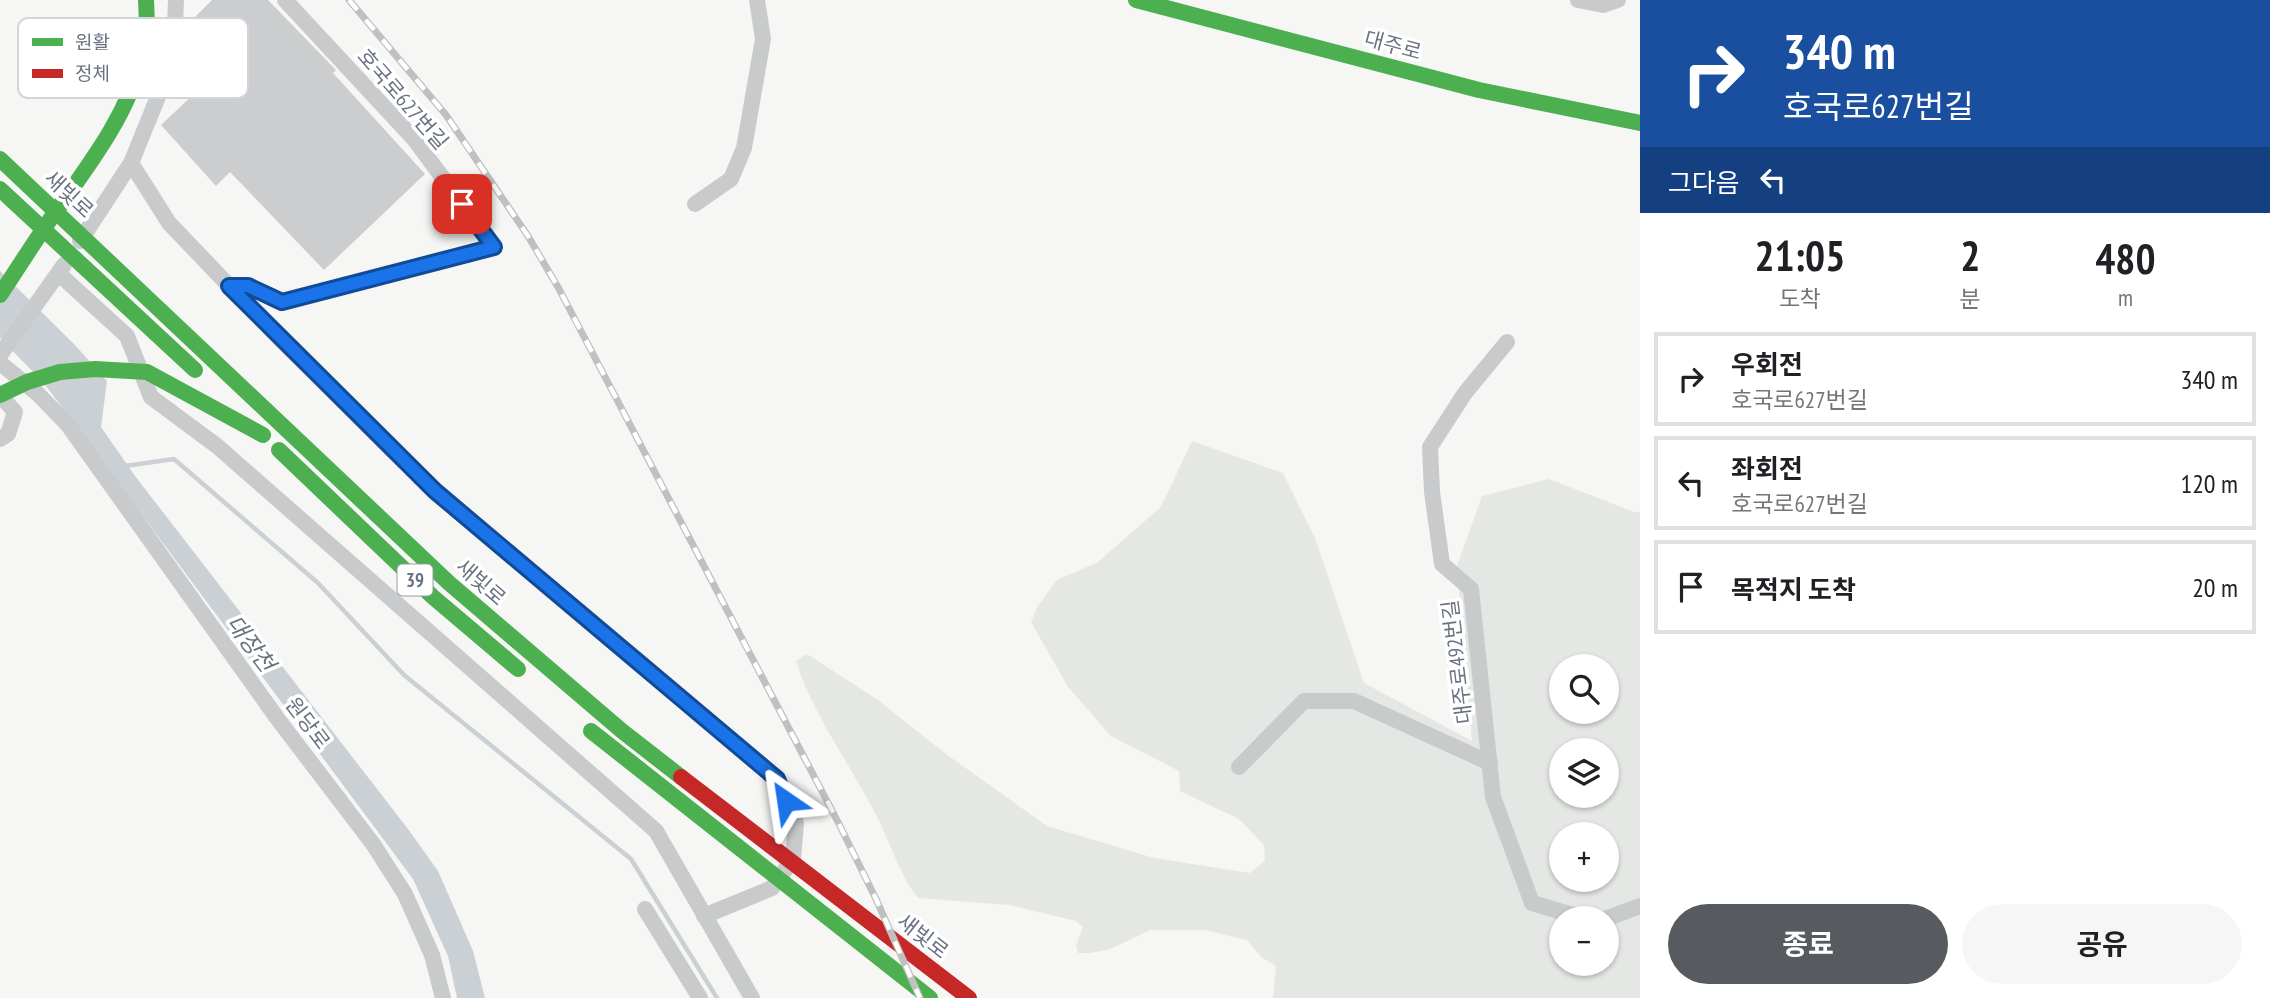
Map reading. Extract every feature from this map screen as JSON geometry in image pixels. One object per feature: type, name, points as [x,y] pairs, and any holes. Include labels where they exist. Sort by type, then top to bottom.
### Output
[{"type":"main road","points":[[133,0],[133,18]]},
{"type":"main road","points":[[146,0],[148,18]]},
{"type":"main road","name":"대주로","points":[[1136,0],[1479,90],[1640,123]]},
{"type":"main road","points":[[0,295],[114,98]]},
{"type":"main road","points":[[0,275],[101,146],[126,98]]},
{"type":"main road","name":"새빛로","points":[[0,159],[449,583],[622,731],[969,998]]},
{"type":"main road","name":"새빛로","points":[[0,189],[203,378]]},
{"type":"main road","points":[[0,395],[27,382],[60,372],[95,369],[147,372],[262,435]]},
{"type":"main road","name":"새빛로","points":[[223,397],[433,597],[528,678]]},
{"type":"main road","points":[[582,723],[930,998]]},
{"type":"street","points":[[175,18],[176,0]]},
{"type":"street","name":"호국로627번길","points":[[229,286],[248,286],[282,302],[494,247],[414,139],[285,0]]},
{"type":"street","points":[[695,204],[731,179],[744,148],[763,39],[757,0]]},
{"type":"street","points":[[1578,0],[1603,5],[1618,0]]},
{"type":"street","points":[[0,357],[131,163],[158,98]]},
{"type":"street","points":[[131,163],[169,223],[435,491],[777,779],[796,823],[793,859],[772,888],[704,916]]},
{"type":"street","points":[[58,273],[127,336],[151,397],[217,446],[656,831],[752,998]]},
{"type":"street","name":"대주로492번길","points":[[1507,342],[1465,393],[1430,447],[1432,492],[1442,564],[1471,589],[1493,797],[1532,903],[1549,908]]},
{"type":"street","name":"원당로","points":[[0,357],[68,425],[277,718],[373,844],[405,894],[432,955],[443,998]]},
{"type":"street","points":[[0,395],[15,412],[8,434],[0,439]]},
{"type":"street","name":"대주로492번길","points":[[1239,767],[1304,701],[1354,701],[1490,763]]},
{"type":"street","points":[[1619,914],[1640,906]]},
{"type":"street","points":[[645,909],[700,998]]},
{"type":"shaded area","points":[[1192,441],[1283,473],[1315,538],[1364,683],[1472,741],[1457,566],[1482,496],[1549,479],[1640,512],[1640,998],[1273,998],[1276,966],[1261,957],[1247,940],[1205,930],[1150,930],[1110,949],[1078,953],[1076,946],[1083,927],[1076,921],[1010,905],[918,898],[803,681],[796,661],[807,654],[878,700],[946,754],[1047,826],[1154,858],[1250,873],[1265,861],[1264,845],[1239,819],[1180,791],[1179,771],[1111,736],[1068,687],[1031,622],[1038,606],[1057,580],[1098,562],[1161,507]]},
{"type":"water","name":"대장천","points":[[0,271],[75,345],[107,381],[101,427],[135,476],[438,871],[473,951],[485,998],[457,998],[448,956],[413,879],[43,382],[0,338]]},
{"type":"building","points":[[212,0],[268,0],[336,70],[333,73],[425,174],[324,270],[230,172],[216,186],[161,125],[190,98],[248,98],[248,18],[194,18]]},
{"type":"waterway","points":[[125,466],[174,459],[318,583],[404,675],[631,859],[717,998]]},
{"type":"railway","points":[[349,0],[446,115],[528,236],[559,289],[839,824],[920,998]]},
{"type":"traffic: fast","points":[[146,0],[147,18]]},
{"type":"traffic: fast","points":[[1136,0],[1479,90],[1640,123]]},
{"type":"traffic: fast","points":[[0,295],[102,145],[127,98]]},
{"type":"traffic: fast","points":[[0,159],[449,583],[622,731],[681,777]]},
{"type":"traffic: fast","points":[[0,189],[195,370]]},
{"type":"traffic: fast","points":[[0,395],[27,382],[60,372],[95,369],[147,372],[263,435]]},
{"type":"traffic: fast","points":[[279,450],[433,597],[518,669]]},
{"type":"traffic: fast","points":[[591,731],[930,998]]},
{"type":"traffic: jam","points":[[681,777],[969,998]]},
{"type":"route","points":[[462,204],[494,247],[282,302],[248,286],[229,286],[435,491],[777,779],[786,801]]}]
